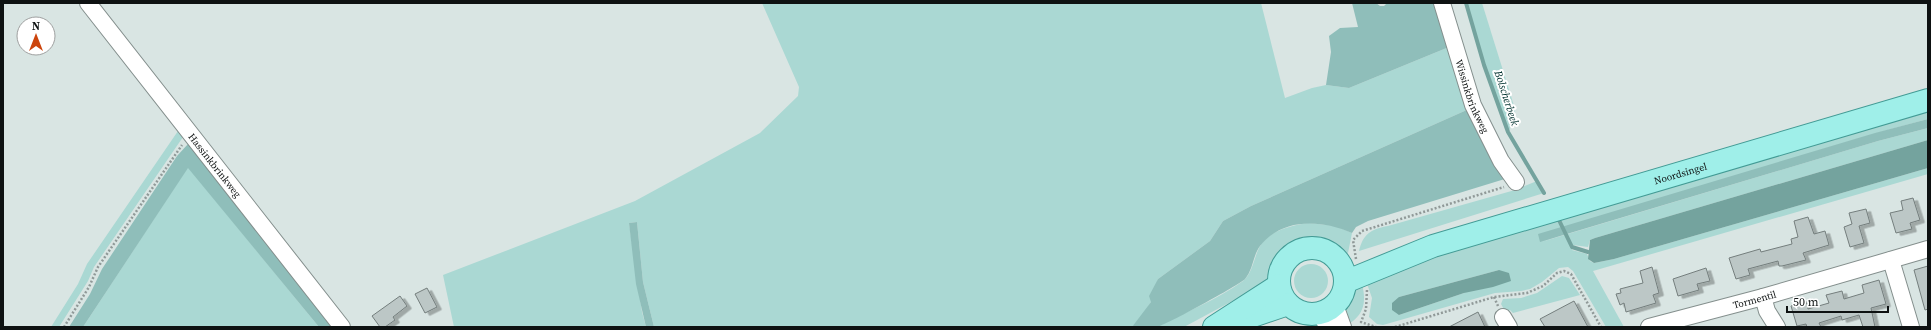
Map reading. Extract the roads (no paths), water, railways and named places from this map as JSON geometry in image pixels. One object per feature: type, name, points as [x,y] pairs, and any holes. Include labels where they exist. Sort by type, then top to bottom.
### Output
[{"type":"main road","name":"Noordsingel","points":[[1342,272],[1928,100]]},
{"type":"main road","points":[[1306,248],[1319,249],[1330,253],[1342,272],[1342,294],[1327,315],[1309,314],[1297,310],[1284,295],[1280,275],[1284,263],[1295,253],[1306,248]]},
{"type":"main road","points":[[1214,327],[1284,295]]},
{"type":"main road","points":[[1224,327],[1257,313],[1284,295]]},
{"type":"street","name":"Hassinkbrinkweg","points":[[88,3],[342,327]]},
{"type":"street","name":"Wissinkbrinkweg","points":[[1442,3],[1473,105],[1501,161],[1516,182]]},
{"type":"street","name":"Tormentil","points":[[1649,327],[1763,297],[1928,249]]},
{"type":"street","points":[[1891,260],[1911,327]]},
{"type":"street","points":[[1763,297],[1767,310],[1777,327]]},
{"type":"street","points":[[1327,315],[1343,327]]},
{"type":"waterway","name":"Bolscherbeek","points":[[1466,3],[1484,65],[1508,132],[1544,193]]},
{"type":"waterway","name":"Bolscherbeek","points":[[1557,216],[1572,247],[1588,252]]}]
